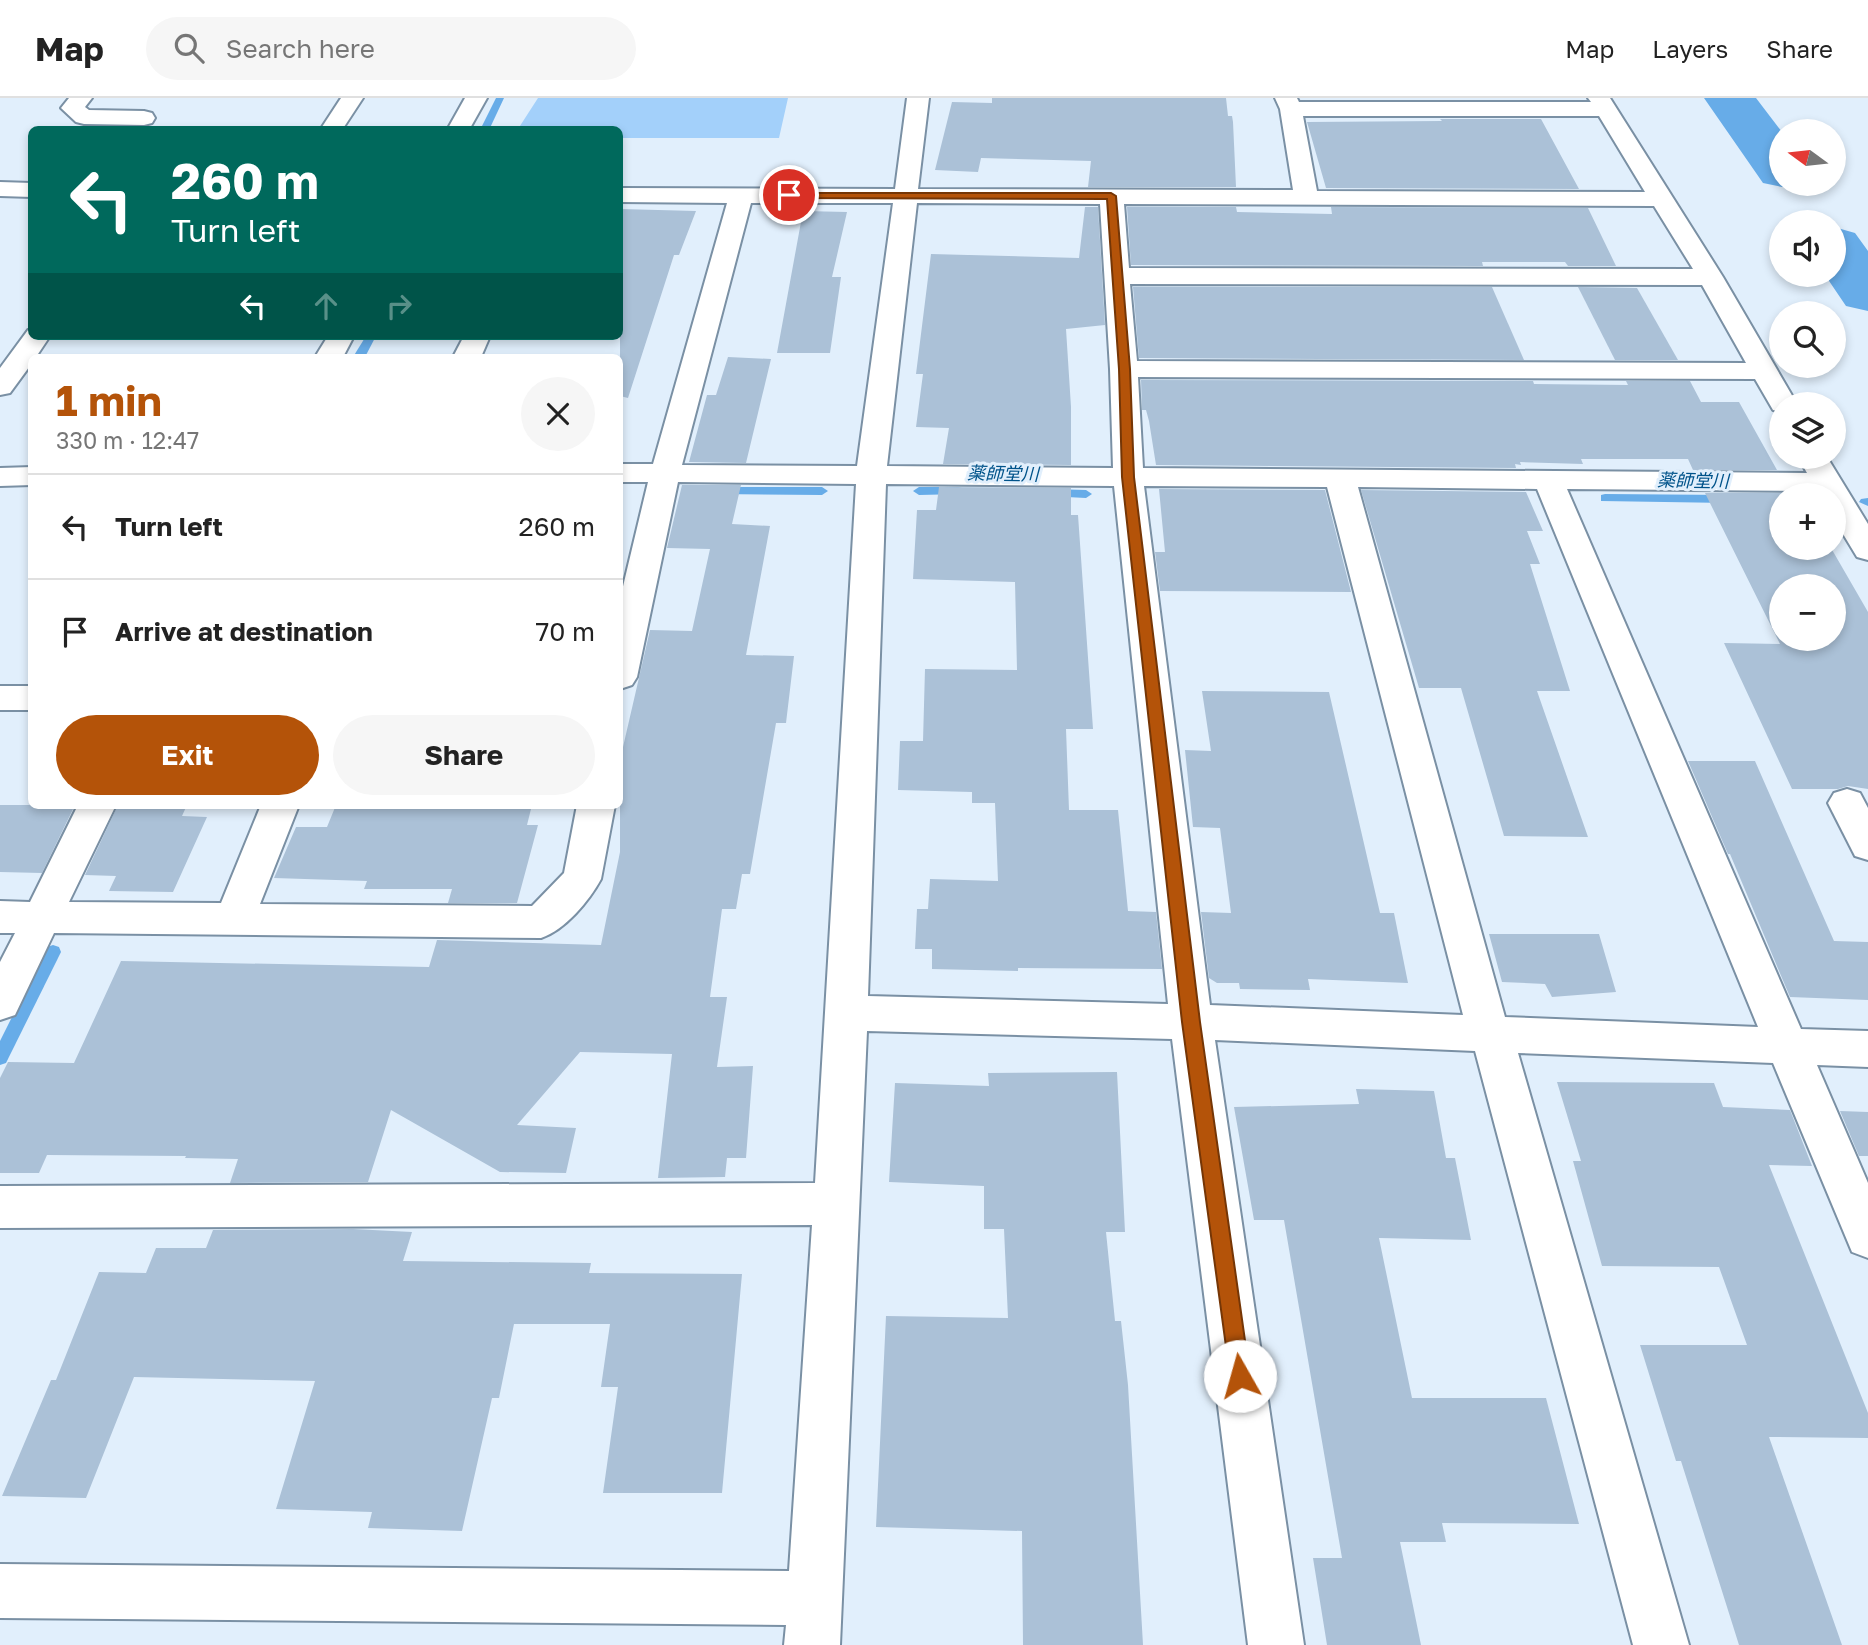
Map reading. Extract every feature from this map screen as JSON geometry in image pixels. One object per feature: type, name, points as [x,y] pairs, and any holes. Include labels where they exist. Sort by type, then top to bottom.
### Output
[{"type":"street","points":[[81,98],[72,108],[84,117],[144,118]]},
{"type":"street","points":[[334,126],[352,98]]},
{"type":"street","points":[[460,126],[476,98]]},
{"type":"street","points":[[0,1591],[813,1622],[847,1013],[871,475],[918,98]]},
{"type":"street","points":[[1306,198],[1289,103],[1602,103],[1710,277],[1776,392]]},
{"type":"street","points":[[0,189],[28,190]]},
{"type":"street","points":[[623,195],[1661,199]]},
{"type":"street","points":[[623,660],[637,582],[663,473],[741,196]]},
{"type":"street","points":[[1111,196],[1124,369],[1128,477],[1191,1022],[1276,1645]]},
{"type":"street","points":[[1116,276],[1710,277]]},
{"type":"street","points":[[0,387],[34,340]]},
{"type":"street","points":[[1124,369],[1765,371]]},
{"type":"street","points":[[623,473],[1548,480],[1820,469],[1868,550]]},
{"type":"street","points":[[0,477],[28,476]]},
{"type":"street","points":[[1340,478],[1476,989],[1661,1645]]},
{"type":"street","points":[[1548,480],[1868,1237]]},
{"type":"street","points":[[0,698],[28,698]]},
{"type":"street","points":[[1847,803],[1868,846]]},
{"type":"street","points":[[0,1003],[95,809]]},
{"type":"street","points":[[234,919],[278,809]]},
{"type":"street","points":[[0,917],[541,922],[582,879],[595,809]]},
{"type":"street","points":[[847,1013],[1191,1022],[1868,1049]]},
{"type":"street","points":[[0,1207],[835,1204]]},
{"type":"shaded area","points":[[538,98],[788,98],[779,138],[623,138],[623,126],[520,126]]},
{"type":"building","points":[[992,98],[1226,98],[1228,116],[1232,116],[1233,122],[1236,187],[1088,187],[1091,161],[981,158],[978,172],[935,170],[952,102],[992,103]]},
{"type":"building","points":[[1440,119],[1541,119],[1579,189],[1326,188],[1307,122],[1442,121]]},
{"type":"building","points":[[1085,207],[1098,207],[1105,325],[1066,329],[1071,407],[1071,465],[943,464],[949,428],[916,427],[923,374],[916,374],[931,254],[1079,258]]},
{"type":"building","points":[[1127,207],[1236,207],[1237,212],[1332,214],[1331,207],[1588,208],[1616,266],[1568,266],[1565,262],[1482,262],[1483,266],[1131,265]]},
{"type":"building","points":[[623,209],[696,211],[679,255],[674,255],[628,398],[623,397],[623,354],[620,354],[620,340],[623,340]]},
{"type":"building","points":[[803,211],[847,212],[832,277],[841,277],[830,353],[777,353]]},
{"type":"building","points":[[1133,287],[1492,287],[1524,360],[1139,358]]},
{"type":"building","points":[[1578,287],[1637,288],[1678,360],[1615,360]]},
{"type":"building","points":[[728,357],[771,359],[746,463],[689,462],[707,395],[716,395]]},
{"type":"building","points":[[1141,380],[1533,381],[1534,384],[1628,385],[1626,381],[1690,381],[1701,402],[1739,402],[1769,456],[1769,469],[1777,470],[1693,470],[1688,459],[1581,459],[1583,464],[1520,462],[1521,465],[1515,464],[1516,468],[1156,465],[1149,421],[1146,410],[1142,410]]},
{"type":"building","points":[[682,485],[741,485],[732,524],[770,526],[746,655],[794,656],[786,723],[776,723],[750,874],[742,874],[736,909],[722,909],[710,997],[727,997],[717,1067],[753,1066],[746,1158],[727,1158],[725,1177],[658,1178],[672,1054],[580,1052],[517,1125],[576,1128],[566,1173],[500,1172],[391,1110],[368,1182],[230,1183],[238,1159],[185,1158],[186,1156],[47,1155],[39,1173],[0,1173],[0,1078],[8,1062],[74,1063],[121,961],[429,967],[437,940],[601,945],[620,852],[623,747],[650,630],[692,631],[710,549],[667,548]]},
{"type":"building","points":[[939,487],[1071,488],[1071,515],[1078,515],[1093,729],[1066,729],[1069,810],[1118,810],[1128,911],[1156,912],[1162,969],[932,969],[932,949],[915,949],[917,909],[928,909],[930,879],[998,881],[995,803],[972,803],[972,792],[898,790],[900,741],[923,741],[925,669],[1017,670],[1015,582],[913,579],[917,510],[936,510]]},
{"type":"building","points":[[1159,489],[1325,490],[1351,592],[1160,591],[1155,552],[1165,552]]},
{"type":"building","points":[[1361,490],[1526,492],[1543,531],[1527,531],[1540,564],[1530,564],[1570,691],[1537,691],[1588,837],[1504,836],[1461,688],[1419,688]]},
{"type":"building","points":[[1705,493],[1769,493],[1769,560],[1838,560],[1868,612],[1868,789],[1848,786],[1838,789],[1792,789],[1724,643],[1769,644],[1769,651],[1846,651],[1846,574],[1769,574],[1769,622]]},
{"type":"building","points":[[1202,691],[1329,692],[1380,913],[1394,913],[1408,983],[1308,979],[1310,990],[1240,989],[1239,983],[1217,983],[1209,978],[1201,912],[1231,913],[1220,828],[1193,827],[1185,750],[1211,751]]},
{"type":"building","points":[[1688,761],[1755,761],[1834,941],[1868,942],[1868,1000],[1790,997]]},
{"type":"building","points":[[0,805],[28,805],[28,809],[73,809],[42,873],[0,872]]},
{"type":"building","points":[[116,809],[185,809],[182,816],[207,817],[173,892],[109,891],[116,876],[85,875]]},
{"type":"building","points":[[334,809],[531,809],[527,825],[538,825],[517,903],[448,903],[452,889],[364,889],[367,881],[274,878],[296,827],[327,827]]},
{"type":"building","points":[[1489,934],[1599,934],[1616,992],[1552,997],[1545,984],[1502,982]]},
{"type":"building","points":[[1117,1072],[1125,1232],[1106,1232],[1115,1321],[1121,1321],[1128,1385],[1143,1645],[1023,1645],[1022,1531],[876,1527],[886,1316],[1008,1318],[1004,1229],[984,1229],[984,1186],[889,1182],[895,1083],[989,1086],[988,1073]]},
{"type":"building","points":[[1557,1082],[1714,1083],[1723,1107],[1790,1110],[1812,1166],[1769,1165],[1868,1413],[1868,1438],[1769,1437],[1842,1645],[1739,1645],[1681,1461],[1676,1461],[1640,1345],[1747,1345],[1719,1267],[1602,1266],[1573,1161],[1581,1161]]},
{"type":"building","points":[[1356,1089],[1434,1091],[1446,1158],[1455,1158],[1471,1240],[1379,1238],[1412,1398],[1546,1398],[1579,1524],[1442,1523],[1446,1542],[1400,1542],[1421,1645],[1327,1645],[1313,1558],[1342,1558],[1284,1220],[1254,1220],[1234,1107],[1359,1104]]},
{"type":"building","points":[[1840,1111],[1868,1112],[1868,1156],[1859,1156]]},
{"type":"building","points":[[353,1229],[412,1232],[403,1261],[591,1263],[589,1273],[742,1274],[722,1493],[603,1493],[618,1387],[601,1387],[610,1324],[514,1324],[499,1398],[492,1398],[462,1531],[368,1528],[372,1512],[276,1509],[315,1381],[134,1377],[86,1498],[2,1496],[51,1380],[56,1380],[99,1272],[146,1273],[156,1248],[206,1248],[213,1230]]},
{"type":"waterway","name":"薬師堂川","points":[[486,126],[500,98]]},
{"type":"waterway","points":[[1730,98],[1769,153]]},
{"type":"waterway","points":[[1846,262],[1868,293]]},
{"type":"waterway","name":"薬師堂川","points":[[361,354],[369,340]]},
{"type":"waterway","name":"薬師堂川","points":[[721,491],[822,491]]},
{"type":"waterway","name":"薬師堂川","points":[[919,491],[958,491]]},
{"type":"waterway","name":"薬師堂川","points":[[1051,493],[1086,494]]},
{"type":"waterway","name":"薬師堂川","points":[[1605,498],[1728,499]]},
{"type":"waterway","points":[[0,1058],[53,952]]},
{"type":"route","points":[[789,195],[1111,196],[1124,369],[1128,477],[1191,1022],[1240,1376]]}]
